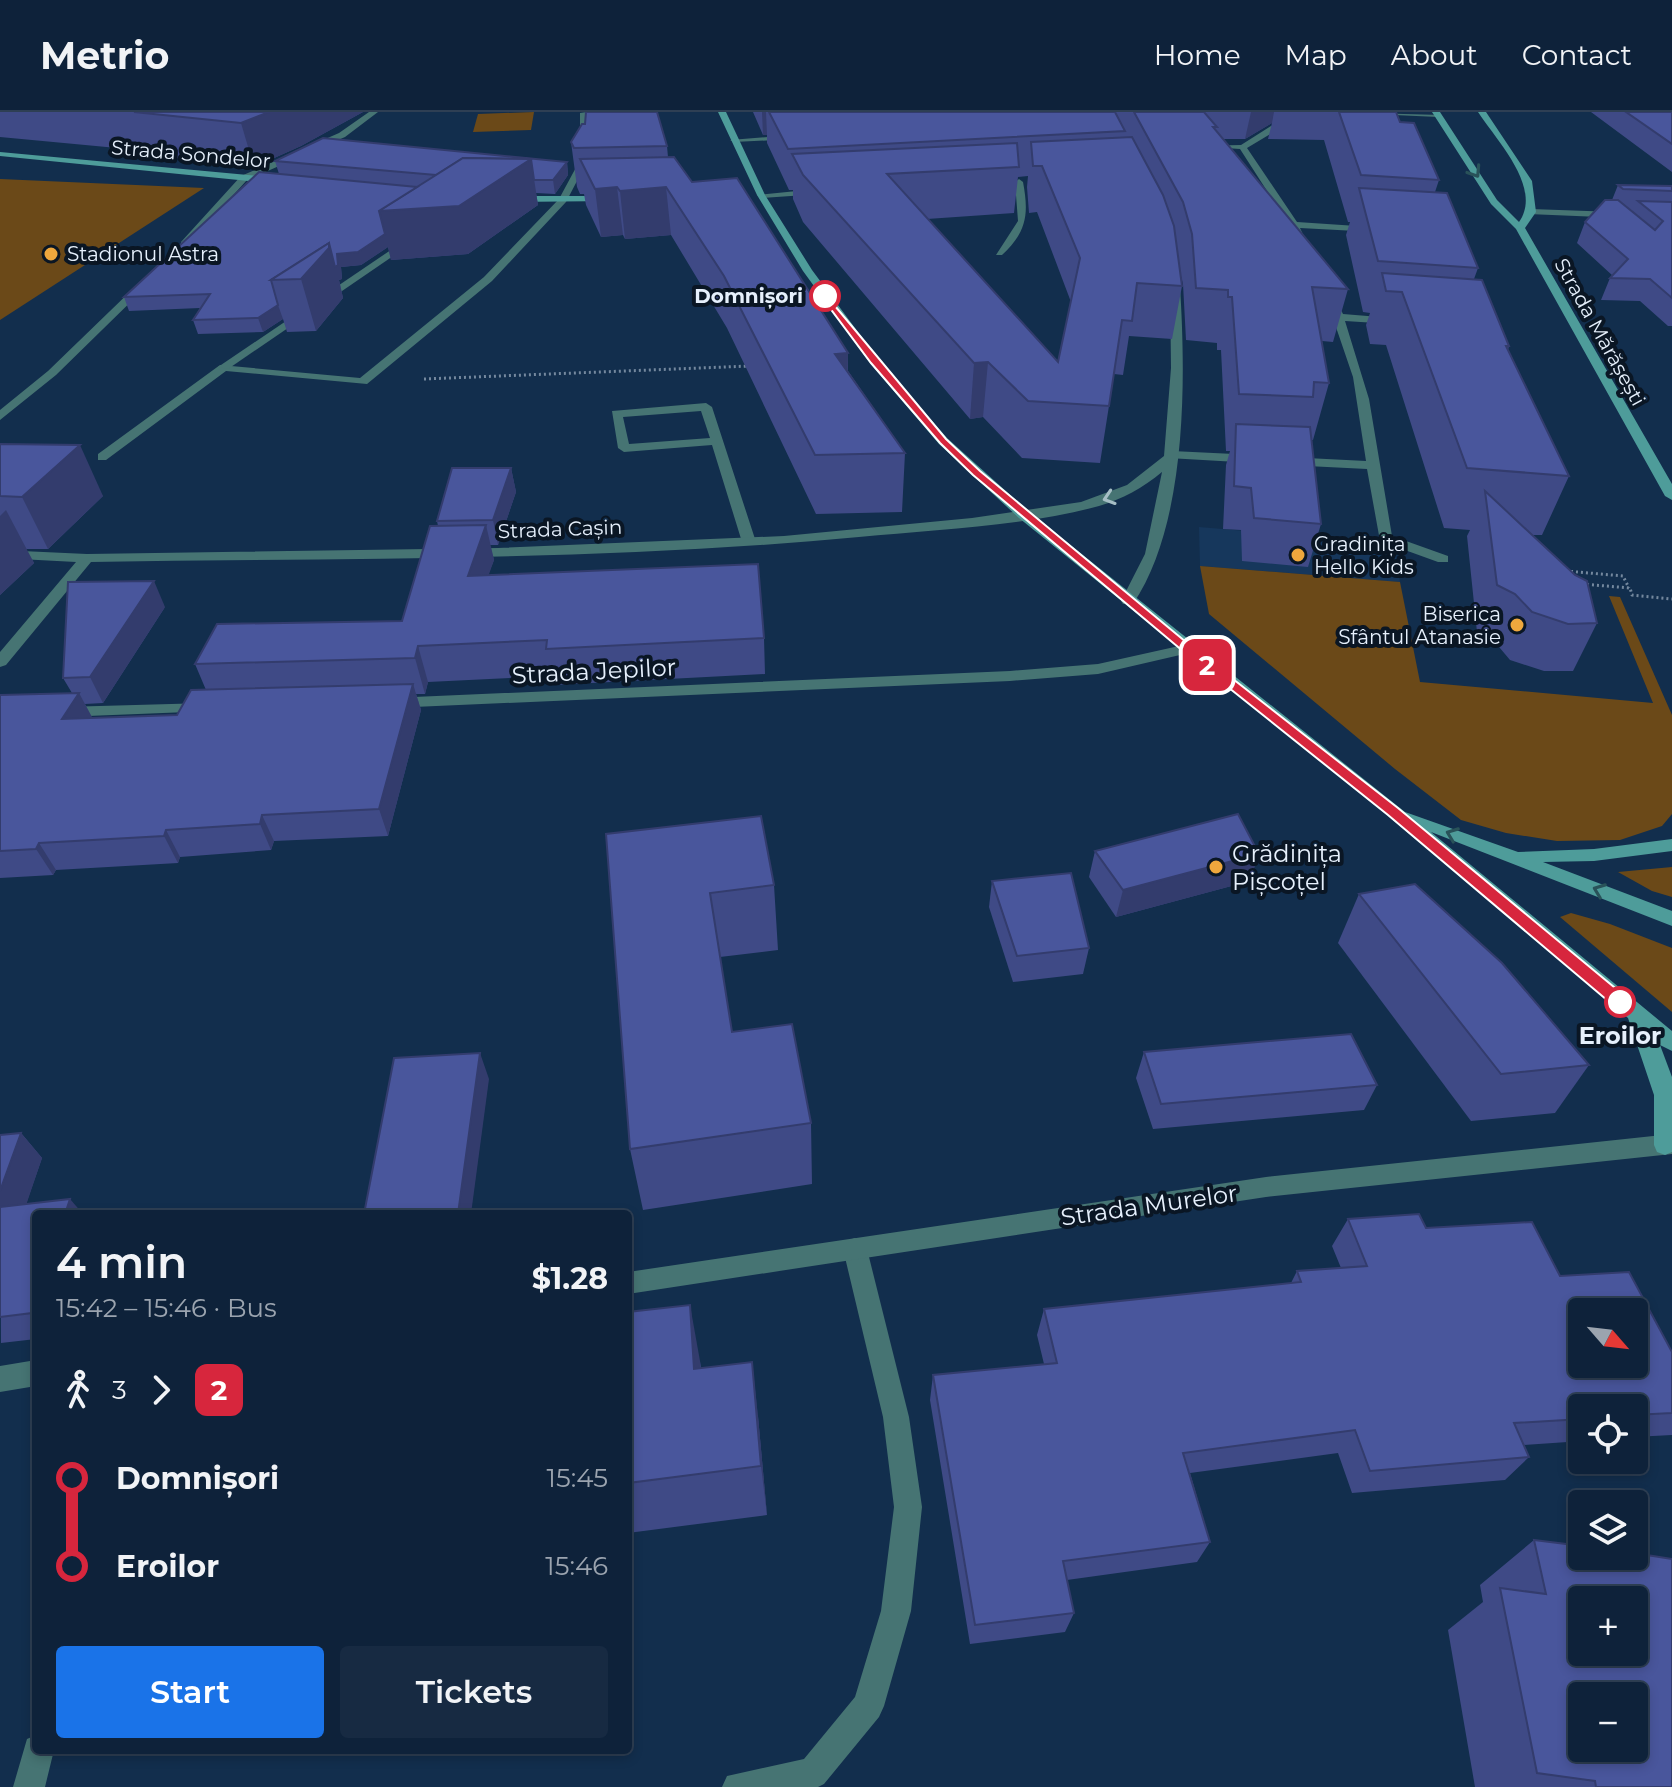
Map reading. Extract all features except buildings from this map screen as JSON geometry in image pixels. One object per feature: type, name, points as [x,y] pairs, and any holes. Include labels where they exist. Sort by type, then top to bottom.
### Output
[{"type":"street","points":[[174,254],[244,178],[342,135],[374,112]]},
{"type":"street","points":[[722,112],[761,195],[815,281],[874,361],[943,441],[1024,515],[1128,601],[1393,811],[1672,1043]]},
{"type":"street","points":[[1333,112],[1437,114]]},
{"type":"street","points":[[1482,112],[1528,181],[1531,212],[1520,228]]},
{"type":"street","points":[[224,367],[363,382],[488,279],[563,200],[584,160],[584,113]]},
{"type":"street","name":"Strada Mărășești","points":[[1437,114],[1494,202],[1520,228],[1672,496]]},
{"type":"street","points":[[1189,146],[1243,147],[1274,128],[1298,120]]},
{"type":"street","points":[[734,140],[809,136]]},
{"type":"street","points":[[1243,147],[1294,225],[1307,252]]},
{"type":"street","name":"Strada Sondelor","points":[[0,154],[290,182]]},
{"type":"street","points":[[1004,182],[1035,181]]},
{"type":"street","points":[[999,253],[1023,226],[1019,182]]},
{"type":"street","points":[[745,195],[822,192]]},
{"type":"street","points":[[503,199],[618,199]]},
{"type":"street","points":[[1531,212],[1672,217]]},
{"type":"street","points":[[1294,225],[1384,231]]},
{"type":"street","points":[[102,457],[224,367],[421,233]]},
{"type":"street","points":[[1128,601],[1150,564],[1172,455],[1177,406],[1178,331],[1172,273]]},
{"type":"street","points":[[0,416],[52,373],[152,276]]},
{"type":"street","points":[[1320,278],[1341,317],[1360,390],[1385,538],[1443,559]]},
{"type":"street","points":[[1341,317],[1401,322]]},
{"type":"street","points":[[717,441],[624,448],[616,414],[706,407],[717,441],[749,542]]},
{"type":"street","points":[[1172,455],[1265,460]]},
{"type":"street","name":"Strada Cașin","points":[[0,554],[87,558],[498,552],[827,537],[1024,515],[1116,497],[1149,478],[1172,455]]},
{"type":"street","points":[[1280,461],[1373,465]]},
{"type":"street","points":[[0,662],[87,558]]},
{"type":"street","name":"Strada Jepilor","points":[[375,703],[1010,676],[1098,669],[1188,649]]},
{"type":"street","points":[[47,712],[218,707]]},
{"type":"street","points":[[1393,811],[1672,919]]},
{"type":"street","points":[[1512,856],[1594,855],[1672,845]]},
{"type":"street","points":[[1636,1016],[1664,1075],[1669,1144]]},
{"type":"street","name":"Strada Murelor","points":[[632,1282],[1266,1187],[1669,1144]]},
{"type":"street","points":[[738,1787],[813,1773],[868,1706],[896,1611],[908,1507],[896,1417],[855,1249]]},
{"type":"street","points":[[0,1379],[32,1374]]},
{"type":"street","points":[[29,1787],[37,1754]]},
{"type":"path","points":[[363,382],[762,365]]},
{"type":"path","points":[[1563,571],[1623,576],[1632,595],[1672,599]]},
{"type":"path","points":[[1569,582],[1630,588]]},
{"type":"shaded area","points":[[534,112],[531,130],[473,132],[478,114]]},
{"type":"shaded area","name":"Stadionul Astra","points":[[0,179],[204,188],[0,320]]},
{"type":"shaded area","name":"Gradinița Hello Kids","points":[[1199,527],[1394,544],[1400,582],[1200,566]]},
{"type":"shaded area","points":[[1200,566],[1400,582],[1420,682],[1653,703],[1609,596],[1620,597],[1672,715],[1672,814],[1662,826],[1620,840],[1557,841],[1506,833],[1461,820],[1209,614]]},
{"type":"shaded area","points":[[1672,867],[1672,897],[1652,891],[1618,872]]},
{"type":"shaded area","points":[[1571,913],[1672,948],[1672,1012],[1560,917]]},
{"type":"bus line","name":"2","points":[[825,296],[874,361],[943,441],[976,473],[1188,649],[1393,811],[1620,1002]]},
{"type":"place","name":"Stadionul Astra","points":[[51,254]]},
{"type":"place","name":"Domnișori","points":[[825,296]]},
{"type":"place","name":"Gradinița Hello Kids","points":[[1298,555]]},
{"type":"place","name":"Biserica Sfântul Atanasie","points":[[1517,625]]},
{"type":"place","name":"Grădinița Pișcoțel","points":[[1216,867]]},
{"type":"place","name":"Eroilor","points":[[1620,1002]]}]
